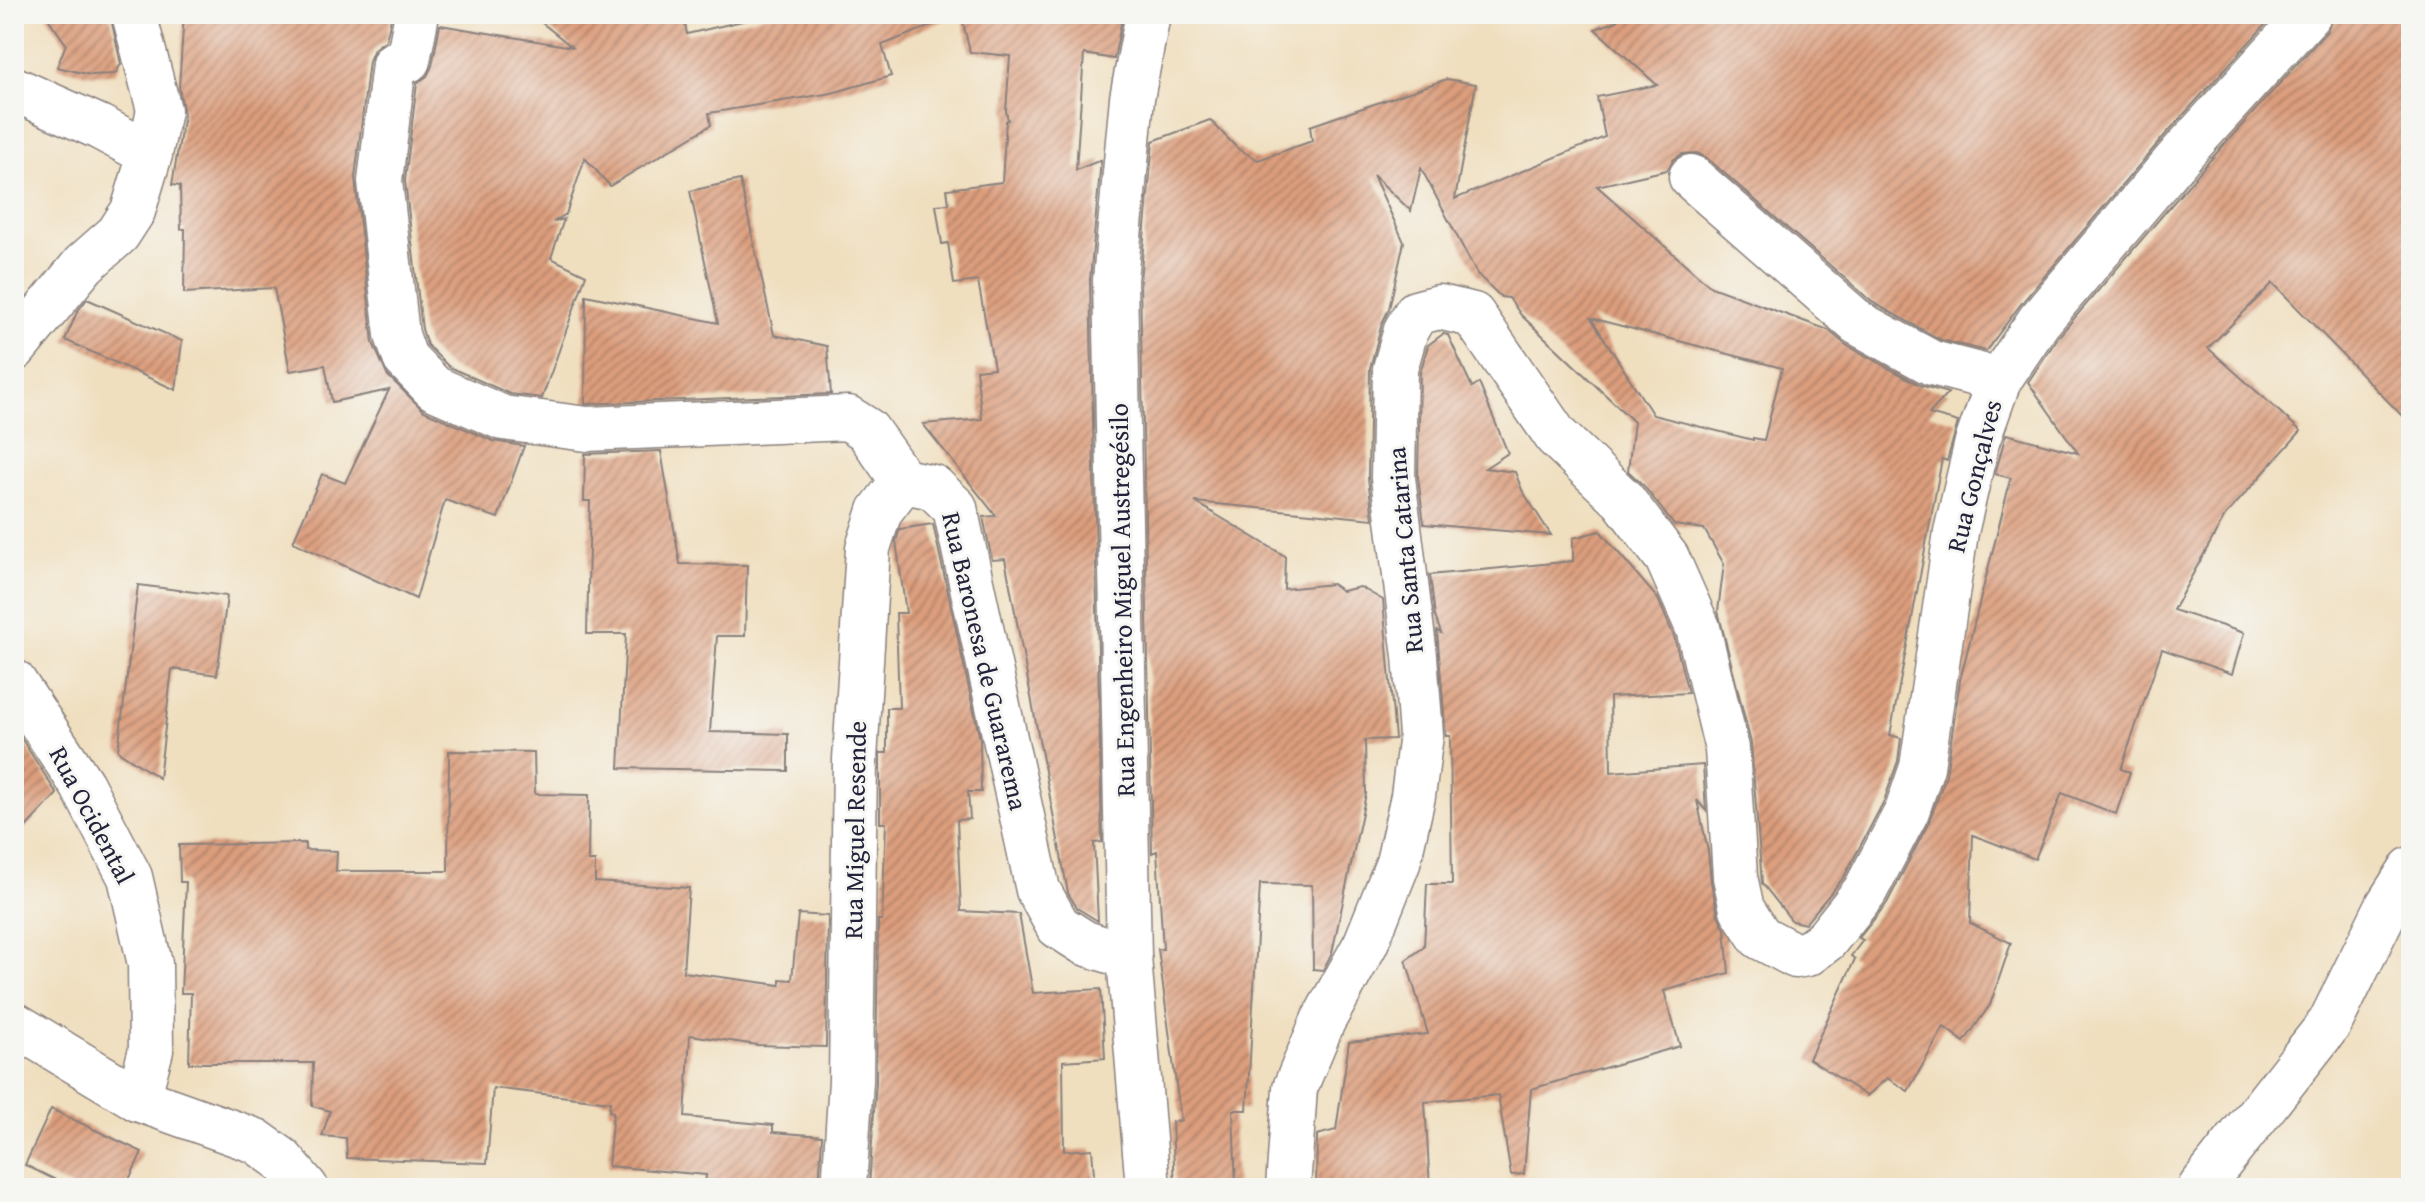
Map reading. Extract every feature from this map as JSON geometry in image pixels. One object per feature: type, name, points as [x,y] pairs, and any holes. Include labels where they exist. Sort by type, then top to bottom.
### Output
[{"type":"street","points":[[14,349],[84,264],[118,234],[133,211],[159,110],[134,14]]},
{"type":"street","points":[[417,14],[408,60],[394,64],[380,181],[397,335],[405,358],[434,388],[503,418],[587,429],[848,418],[867,430],[903,481]]},
{"type":"street","name":"Rua Engenheiro Miguel Austregésilo","points":[[1148,14],[1132,98],[1115,280],[1129,957],[1148,1188]]},
{"type":"street","name":"Rua Gonçalves","points":[[1796,956],[1807,954],[1826,940],[1849,914],[1865,891],[1907,811],[1924,755],[1956,532],[1977,442],[1999,380],[2039,321],[2184,151],[2309,14]]},
{"type":"street","points":[[14,89],[150,154]]},
{"type":"street","points":[[1691,177],[1858,323],[1932,363],[1999,380]]},
{"type":"street","name":"Rua Santa Catarina","points":[[1288,1188],[1295,1088],[1323,1021],[1366,943],[1398,863],[1413,796],[1421,735],[1415,656],[1393,478],[1395,369],[1406,330],[1416,313],[1439,307],[1473,315],[1556,436],[1623,500],[1667,558],[1698,628],[1727,749],[1735,877],[1742,909],[1760,937],[1796,956]]},
{"type":"street","name":"Rua Baronesa de Guararema","points":[[903,481],[933,487],[955,508],[1038,890],[1058,926],[1085,943],[1129,957]]},
{"type":"street","name":"Rua Miguel Resende","points":[[844,1188],[851,1081],[855,759],[868,548],[880,511],[903,481]]},
{"type":"street","name":"Rua Ocidental","points":[[14,682],[82,785],[130,877],[150,964],[151,1050],[138,1099]]},
{"type":"street","points":[[2200,1188],[2330,1023],[2400,897],[2411,869]]},
{"type":"street","points":[[14,1024],[138,1099],[256,1141],[281,1159],[306,1188]]},
{"type":"building","points":[[45,14],[110,14],[121,64],[115,74],[91,75],[57,67],[66,44]]},
{"type":"building","points":[[184,14],[392,14],[386,40],[374,49],[369,61],[355,178],[373,343],[387,375],[424,411],[493,441],[524,446],[498,518],[445,500],[416,599],[293,542],[322,474],[345,483],[389,390],[332,402],[325,365],[290,371],[274,288],[184,293],[185,229],[181,229],[180,186],[172,185],[184,114],[179,87]]},
{"type":"building","points":[[531,14],[683,14],[687,34],[772,14],[956,16],[882,45],[891,76],[832,93],[709,113],[711,125],[610,186],[585,158],[566,214],[553,222],[564,219],[551,258],[586,275],[542,398],[510,394],[449,367],[427,345],[422,329],[405,181],[417,83],[427,76],[432,66],[440,25],[572,47]]},
{"type":"building","points":[[961,14],[1123,14],[1114,59],[1084,54],[1076,170],[1101,160],[1090,280],[1102,842],[1094,843],[1098,921],[1077,908],[1068,893],[1005,559],[992,560],[983,517],[996,516],[923,424],[982,419],[976,370],[994,368],[978,281],[954,284],[948,243],[942,244],[936,205],[949,204],[947,189],[1002,182],[1010,56],[970,52]]},
{"type":"building","points":[[1616,14],[2275,14],[2165,135],[2020,305],[1986,351],[1941,340],[1872,302],[1707,158],[1697,153],[1682,154],[1673,160],[1667,170],[1597,186],[1711,287],[1828,330],[1846,345],[1920,385],[1948,393],[1929,414],[1958,422],[1947,461],[1942,459],[1890,735],[1901,738],[1898,761],[1884,801],[1844,877],[1805,924],[1792,921],[1762,883],[1751,743],[1718,611],[1724,564],[1704,529],[1674,525],[1628,471],[1634,422],[1521,315],[1509,298],[1501,297],[1477,274],[1421,168],[1411,211],[1373,175],[1404,242],[1389,309],[1370,368],[1368,478],[1373,519],[1195,502],[1285,556],[1284,589],[1332,584],[1342,591],[1360,587],[1383,600],[1395,739],[1365,740],[1366,794],[1332,953],[1323,970],[1313,969],[1312,885],[1260,884],[1247,1110],[1233,1110],[1236,1188],[1175,1188],[1172,1122],[1181,1121],[1158,949],[1163,949],[1157,851],[1152,853],[1140,281],[1153,141],[1210,120],[1237,148],[1258,160],[1312,141],[1310,126],[1447,79],[1476,84],[1455,199],[1605,137],[1597,97],[1657,85],[1595,29],[1617,21]],"holes":[[[1591,318],[1782,368],[1764,440],[1753,440],[1653,415]]]},
{"type":"building","points":[[2333,14],[2411,14],[2411,425],[2273,283],[2208,348],[2301,431],[2225,516],[2173,610],[2244,633],[2232,674],[2162,649],[2121,769],[2130,772],[2116,814],[2062,793],[2035,859],[1973,835],[1970,923],[2011,943],[1990,1005],[1964,1042],[1944,1027],[1908,1091],[1887,1078],[1867,1096],[1809,1059],[1855,959],[1851,956],[1863,940],[1859,938],[1887,903],[1929,822],[1946,775],[1960,680],[2011,478],[1995,474],[2006,434],[2078,453],[2028,382],[2059,336],[2203,168],[2327,31]]},
{"type":"building","points":[[740,180],[774,335],[827,346],[831,394],[585,404],[586,295],[718,323],[690,191]]},
{"type":"building","points":[[87,299],[182,341],[176,390],[65,340],[77,312]]},
{"type":"building","points":[[1443,334],[1448,335],[1472,387],[1479,383],[1508,453],[1485,468],[1515,472],[1522,490],[1551,535],[1424,524],[1418,477],[1420,373],[1428,345]]},
{"type":"building","points":[[661,451],[680,564],[747,565],[745,636],[717,636],[710,732],[788,734],[788,771],[619,768],[626,634],[587,634],[590,501],[584,501],[585,454]]},
{"type":"building","points":[[933,524],[980,739],[981,792],[968,792],[970,819],[957,820],[961,911],[1019,914],[1033,993],[1101,989],[1105,1058],[1063,1061],[1064,1151],[1092,1149],[1095,1188],[869,1188],[876,1081],[878,920],[882,920],[886,823],[880,823],[880,753],[887,753],[887,708],[899,708],[896,613],[906,613],[896,541],[900,529]]},
{"type":"building","points":[[1600,531],[1658,599],[1674,636],[1688,693],[1610,697],[1611,772],[1703,765],[1706,811],[1697,800],[1718,915],[1725,929],[1729,973],[1664,991],[1680,1046],[1531,1089],[1524,1174],[1511,1175],[1498,1095],[1425,1102],[1430,1188],[1316,1188],[1317,1135],[1336,1130],[1349,1042],[1428,1034],[1406,960],[1424,947],[1427,884],[1452,884],[1450,736],[1446,736],[1437,631],[1441,633],[1435,616],[1430,575],[1573,561],[1573,538]]},
{"type":"building","points":[[138,585],[227,596],[217,675],[172,669],[159,778],[118,751]]},
{"type":"building","points":[[14,727],[57,794],[14,840]]},
{"type":"building","points":[[449,751],[534,752],[535,794],[589,795],[588,861],[595,861],[595,882],[689,888],[683,972],[780,985],[780,979],[792,980],[798,914],[828,916],[826,1047],[757,1045],[690,1035],[685,1117],[773,1125],[773,1132],[822,1136],[819,1188],[705,1188],[706,1175],[608,1166],[613,1112],[609,1111],[610,1102],[493,1088],[487,1163],[347,1158],[346,1138],[322,1136],[330,1111],[312,1106],[313,1063],[189,1063],[191,993],[181,993],[186,882],[180,882],[179,845],[305,843],[305,850],[337,851],[336,871],[448,871]]},
{"type":"building","points":[[51,1109],[142,1152],[125,1188],[72,1188],[25,1165]]}]
